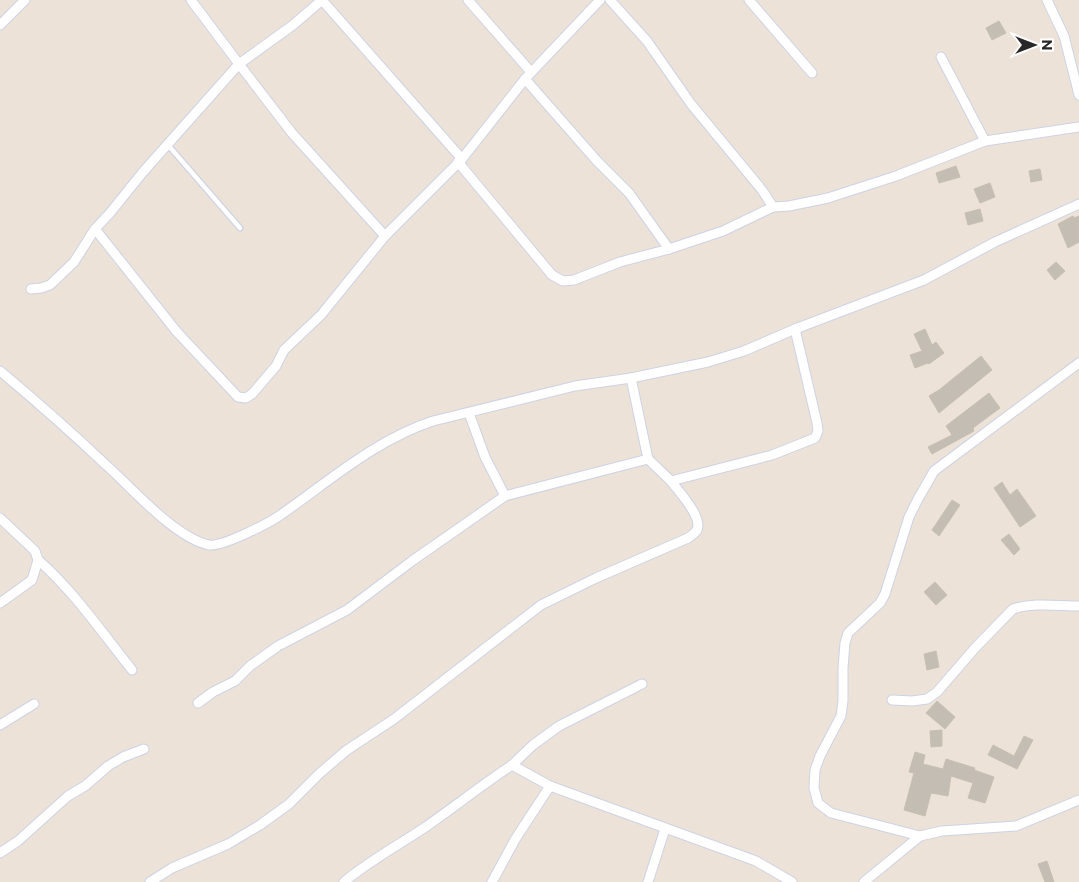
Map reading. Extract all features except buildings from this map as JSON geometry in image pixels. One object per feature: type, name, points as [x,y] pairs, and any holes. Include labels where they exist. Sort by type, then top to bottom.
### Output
[{"type":"street","points":[[0,25],[25,0]]},
{"type":"street","points":[[191,0],[292,133],[385,236]]},
{"type":"street","points":[[31,289],[50,285],[74,262],[95,228],[239,64],[293,25],[322,0],[460,160],[552,275],[563,282],[574,280],[620,262],[669,249],[723,231],[773,207],[789,206],[828,198],[896,176],[985,141],[1079,127]]},
{"type":"street","points":[[468,0],[598,161],[629,193],[669,249]]},
{"type":"street","points":[[95,228],[178,332],[238,397],[246,398],[252,394],[276,366],[284,350],[321,315],[385,236],[460,160],[528,76],[600,0]]},
{"type":"street","points":[[610,0],[647,41],[691,104],[762,190],[773,207]]},
{"type":"street","points":[[749,0],[812,73]]},
{"type":"street","points":[[1047,0],[1064,36],[1079,95]]},
{"type":"street","points":[[940,57],[985,141]]},
{"type":"street","points":[[0,371],[46,409],[169,522],[195,540],[211,545],[226,542],[277,517],[375,448],[411,428],[576,386],[631,378],[708,362],[744,351],[795,328],[924,280],[995,242],[1079,204]]},
{"type":"street","points":[[671,481],[772,455],[815,438],[818,431],[817,423],[795,328]]},
{"type":"street","points":[[920,836],[832,813],[818,803],[814,788],[815,770],[820,756],[841,716],[845,643],[848,633],[880,603],[885,594],[909,516],[934,471],[1079,363]]},
{"type":"street","points":[[150,882],[172,868],[228,844],[260,825],[289,804],[320,773],[347,750],[394,719],[541,605],[596,578],[688,538],[696,531],[698,524],[696,515],[671,481],[648,459],[631,378]]},
{"type":"street","points":[[469,413],[485,457],[506,496]]},
{"type":"street","points":[[198,702],[235,681],[250,666],[278,646],[347,610],[412,561],[506,496],[648,459]]},
{"type":"street","points":[[0,518],[35,551],[38,560],[52,572],[132,670]]},
{"type":"street","points":[[0,603],[32,580],[38,560]]},
{"type":"street","points":[[892,700],[927,699],[937,692],[975,648],[1013,609],[1032,605],[1079,606]]},
{"type":"street","points":[[344,882],[366,864],[424,828],[476,788],[512,764],[559,726],[642,684]]},
{"type":"street","points":[[0,725],[34,704]]},
{"type":"street","points":[[0,854],[18,841],[68,796],[85,786],[108,766],[123,757],[144,749]]},
{"type":"street","points":[[512,764],[550,786],[756,861],[792,882]]},
{"type":"street","points":[[492,882],[516,838],[550,786]]},
{"type":"street","points":[[864,882],[920,836],[942,831],[1016,826],[1079,800]]},
{"type":"street","points":[[648,882],[665,829]]},
{"type":"lane","points":[[168,145],[240,228]]}]
